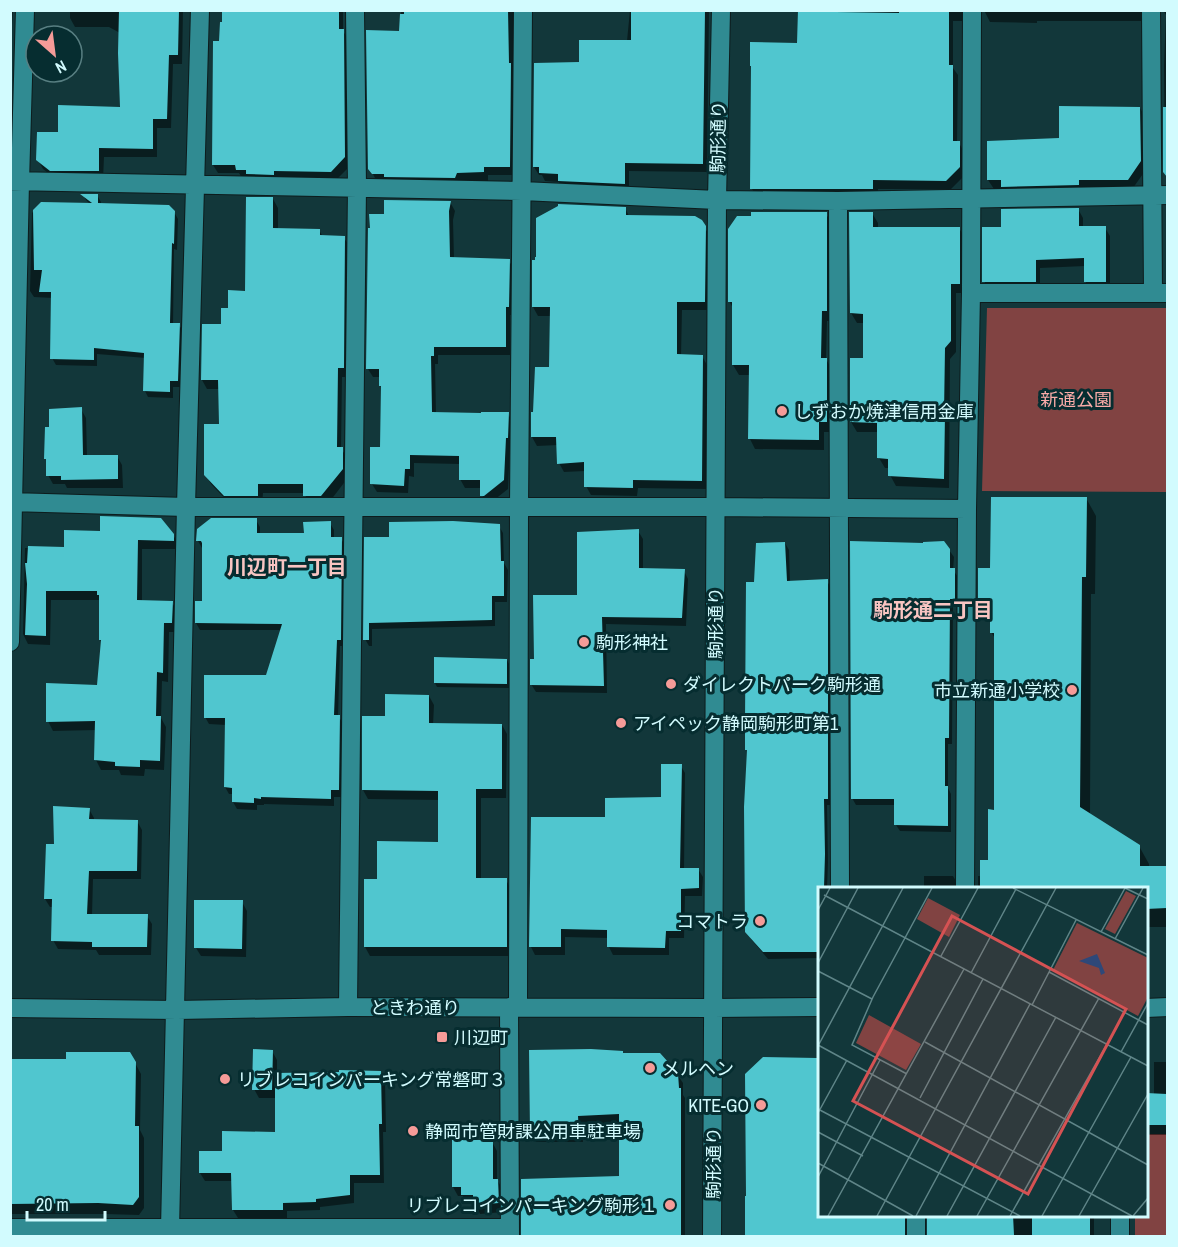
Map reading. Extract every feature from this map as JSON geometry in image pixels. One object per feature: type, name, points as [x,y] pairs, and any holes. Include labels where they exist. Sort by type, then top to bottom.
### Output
[{"type":"street","points":[[10,642],[15,182],[25,10]]},
{"type":"street","points":[[171,1229],[186,507],[200,10]]},
{"type":"street","points":[[348,1007],[357,187],[355,10]]},
{"type":"street","points":[[10,1228],[510,1232],[523,10]]},
{"type":"street","name":"駒形通り","points":[[712,1236],[717,200],[721,10]]},
{"type":"street","points":[[965,887],[972,10]]},
{"type":"street","points":[[971,293],[1160,293],[1160,195],[1151,10]]},
{"type":"street","points":[[15,182],[522,191],[717,200],[838,201],[1160,195]]},
{"type":"street","points":[[838,201],[840,887]]},
{"type":"street","points":[[12,502],[186,507],[967,509]]},
{"type":"street","name":"ときわ通り","points":[[10,1008],[177,1010],[348,1007],[818,1007]]},
{"type":"street","points":[[1148,1008],[1167,1007]]},
{"type":"street","points":[[916,1217],[916,1236]]},
{"type":"street","points":[[1120,1217],[1120,1236]]},
{"type":"green space","name":"新通公園","points":[[987,308],[1167,308],[1167,492],[982,491]]},
{"type":"green space","points":[[1148,1134],[1167,1134],[1167,1236],[1135,1236],[1135,1217],[1148,1217]]},
{"type":"building","points":[[119,10],[179,10],[178,55],[169,55],[167,119],[153,119],[153,149],[99,148],[99,171],[50,171],[36,160],[37,132],[58,132],[58,105],[120,107]]},
{"type":"building","points":[[339,10],[339,29],[344,29],[345,157],[331,172],[274,171],[274,175],[246,174],[246,170],[236,170],[235,165],[212,165],[213,41],[219,41],[222,11]]},
{"type":"building","points":[[404,10],[508,10],[509,63],[511,63],[510,167],[484,167],[484,172],[457,173],[455,178],[384,177],[384,174],[372,174],[368,169],[366,30],[399,31],[400,14],[404,14]]},
{"type":"building","points":[[631,10],[705,10],[703,164],[625,163],[625,184],[558,181],[558,174],[539,173],[539,167],[533,167],[534,63],[579,62],[579,40],[631,40]]},
{"type":"building","points":[[798,10],[899,13],[899,10],[949,10],[949,65],[953,65],[953,141],[960,141],[960,167],[946,181],[873,180],[873,189],[750,189],[750,42],[797,43]]},
{"type":"building","points":[[1059,106],[1140,107],[1141,161],[1128,180],[1079,180],[1079,185],[1001,187],[1001,180],[987,180],[987,141],[1059,138]]},
{"type":"building","points":[[1163,107],[1167,107],[1167,177],[1163,172]]},
{"type":"building","points":[[80,194],[98,194],[98,203],[169,205],[175,211],[170,323],[180,323],[178,381],[170,381],[170,392],[143,391],[144,353],[94,348],[94,360],[50,359],[51,292],[39,292],[42,270],[34,270],[33,210],[41,202],[92,203]]},
{"type":"building","points":[[246,197],[273,197],[273,228],[320,229],[320,235],[345,236],[344,368],[338,368],[337,447],[343,447],[343,469],[321,496],[303,496],[303,484],[258,484],[258,496],[224,496],[204,475],[204,424],[219,424],[218,380],[201,380],[202,324],[221,324],[221,308],[228,308],[228,290],[245,291]]},
{"type":"building","points":[[384,200],[451,201],[449,211],[450,257],[510,259],[509,307],[506,307],[506,347],[434,347],[434,356],[431,356],[432,412],[509,412],[504,480],[484,496],[480,496],[480,480],[459,480],[459,456],[410,455],[410,469],[405,469],[404,486],[370,484],[370,447],[380,447],[381,386],[379,386],[379,369],[366,369],[368,228],[370,228],[369,214],[384,214]]},
{"type":"building","points":[[558,204],[626,207],[626,215],[695,216],[706,226],[705,302],[677,302],[677,354],[703,355],[702,481],[633,480],[633,488],[584,487],[584,462],[557,464],[556,437],[531,437],[535,367],[549,367],[550,307],[532,307],[532,260],[536,257],[536,218]]},
{"type":"building","points":[[1079,208],[1079,226],[1106,226],[1106,282],[1084,282],[1084,258],[1036,260],[1036,282],[982,282],[982,227],[1001,227],[1001,209]]},
{"type":"building","points":[[751,212],[827,212],[827,311],[822,311],[821,358],[827,358],[827,422],[819,422],[819,440],[748,439],[749,365],[732,365],[732,302],[728,302],[728,229],[737,216],[751,216]]},
{"type":"building","points":[[849,212],[873,212],[873,227],[960,227],[960,284],[951,284],[951,341],[945,348],[944,479],[888,476],[888,459],[877,458],[877,423],[850,422],[850,358],[863,358],[863,314],[850,313]]},
{"type":"building","points":[[82,407],[83,455],[118,455],[118,479],[61,480],[61,476],[46,476],[45,427],[49,427],[49,409]]},
{"type":"building","points":[[991,497],[1087,497],[1086,577],[1082,577],[1080,807],[1140,845],[1140,866],[1167,866],[1167,908],[1148,909],[1148,887],[980,887],[980,860],[988,860],[988,809],[994,810],[994,633],[990,633],[990,601],[978,600],[978,568],[990,568]]},
{"type":"building","points":[[100,516],[161,518],[174,534],[174,541],[138,540],[137,600],[173,601],[172,623],[164,623],[163,673],[157,672],[156,716],[161,716],[160,761],[140,760],[140,767],[115,766],[115,762],[94,760],[95,721],[46,722],[46,683],[97,685],[101,640],[99,640],[99,595],[97,591],[46,591],[46,636],[25,635],[27,584],[25,563],[27,563],[28,546],[64,547],[64,530],[100,531]]},
{"type":"building","points":[[211,518],[257,518],[257,533],[304,533],[303,522],[331,521],[331,537],[342,537],[341,640],[337,640],[334,715],[340,715],[339,790],[331,790],[331,799],[261,797],[261,799],[254,798],[254,803],[232,802],[232,788],[224,787],[225,718],[204,718],[204,675],[266,675],[282,624],[195,623],[195,601],[202,601],[202,543],[196,541],[197,529]]},
{"type":"building","points":[[453,521],[500,524],[501,561],[504,561],[504,596],[492,596],[492,620],[369,623],[369,640],[363,640],[364,537],[389,537],[389,522]]},
{"type":"building","points":[[639,529],[639,568],[685,569],[682,618],[602,617],[604,686],[530,685],[530,659],[534,659],[533,595],[577,595],[577,532]]},
{"type":"building","points":[[850,541],[923,543],[944,541],[950,549],[950,568],[955,568],[955,599],[950,599],[949,738],[945,738],[948,826],[894,825],[894,799],[851,799]]},
{"type":"building","points":[[785,542],[787,581],[828,579],[828,799],[824,799],[824,887],[818,887],[818,952],[763,952],[745,932],[746,582],[754,582],[756,543]]},
{"type":"building","points":[[434,657],[507,659],[507,684],[434,683]]},
{"type":"building","points":[[385,694],[429,695],[429,723],[502,724],[502,789],[476,789],[476,878],[507,878],[507,947],[364,947],[364,879],[377,879],[377,841],[438,842],[438,791],[362,790],[362,716],[385,716]]},
{"type":"building","points":[[661,764],[682,764],[680,868],[699,868],[699,888],[681,889],[681,931],[666,931],[665,948],[607,947],[607,930],[561,929],[561,947],[529,947],[531,817],[605,817],[605,798],[661,797]]},
{"type":"building","points":[[53,806],[90,808],[89,819],[138,820],[137,871],[89,871],[87,914],[148,914],[147,947],[92,947],[92,942],[51,941],[52,899],[44,899],[46,844],[54,844]]},
{"type":"building","points":[[194,900],[243,900],[242,949],[194,948]]},
{"type":"building","points":[[253,1049],[273,1050],[272,1090],[252,1090]]},
{"type":"building","points":[[529,1050],[623,1051],[623,1053],[660,1053],[678,1073],[679,1088],[681,1088],[681,1236],[521,1236],[521,1179],[619,1176],[619,1114],[578,1116],[579,1133],[530,1133]]},
{"type":"building","points":[[66,1052],[130,1052],[136,1062],[135,1126],[139,1126],[139,1197],[133,1205],[10,1204],[10,1059],[66,1059]]},
{"type":"building","points":[[763,1057],[817,1058],[818,1217],[905,1217],[905,1236],[745,1236],[745,1074]]},
{"type":"building","points":[[339,1070],[381,1071],[380,1175],[350,1175],[350,1195],[316,1199],[316,1202],[283,1203],[283,1210],[232,1210],[231,1173],[199,1173],[199,1151],[222,1151],[222,1131],[275,1132],[275,1073],[339,1072]]},
{"type":"building","points":[[1148,1093],[1167,1094],[1167,1125],[1148,1125]]},
{"type":"building","points":[[452,1140],[493,1140],[493,1179],[498,1179],[499,1203],[473,1205],[473,1195],[461,1195],[461,1187],[452,1187]]},
{"type":"building","points":[[927,1217],[1013,1217],[1014,1235],[927,1236]]},
{"type":"building","points":[[1032,1217],[1090,1217],[1090,1236],[1032,1236]]},
{"type":"place","name":"しずおか焼津信用金庫","points":[[782,411]]},
{"type":"place","name":"駒形神社","points":[[584,642]]},
{"type":"place","name":"ダイレクトパーク駒形通","points":[[671,684]]},
{"type":"place","name":"市立新通小学校","points":[[1072,690]]},
{"type":"place","name":"アイペック静岡駒形町第1","points":[[621,723]]},
{"type":"place","name":"コマトラ","points":[[760,921]]},
{"type":"place","name":"川辺町","points":[[442,1037]]},
{"type":"place","name":"メルヘン","points":[[650,1068]]},
{"type":"place","name":"リブレコインパーキング常磐町３","points":[[225,1079]]},
{"type":"place","name":"KITE-GO","points":[[761,1105]]},
{"type":"place","name":"静岡市管財課公用車駐車場","points":[[413,1131]]},
{"type":"place","name":"リブレコインパーキング駒形１","points":[[670,1205]]},
{"type":"district","name":"川辺町一丁目","points":[[287,566]]},
{"type":"district","name":"駒形通二丁目","points":[[933,609]]}]
